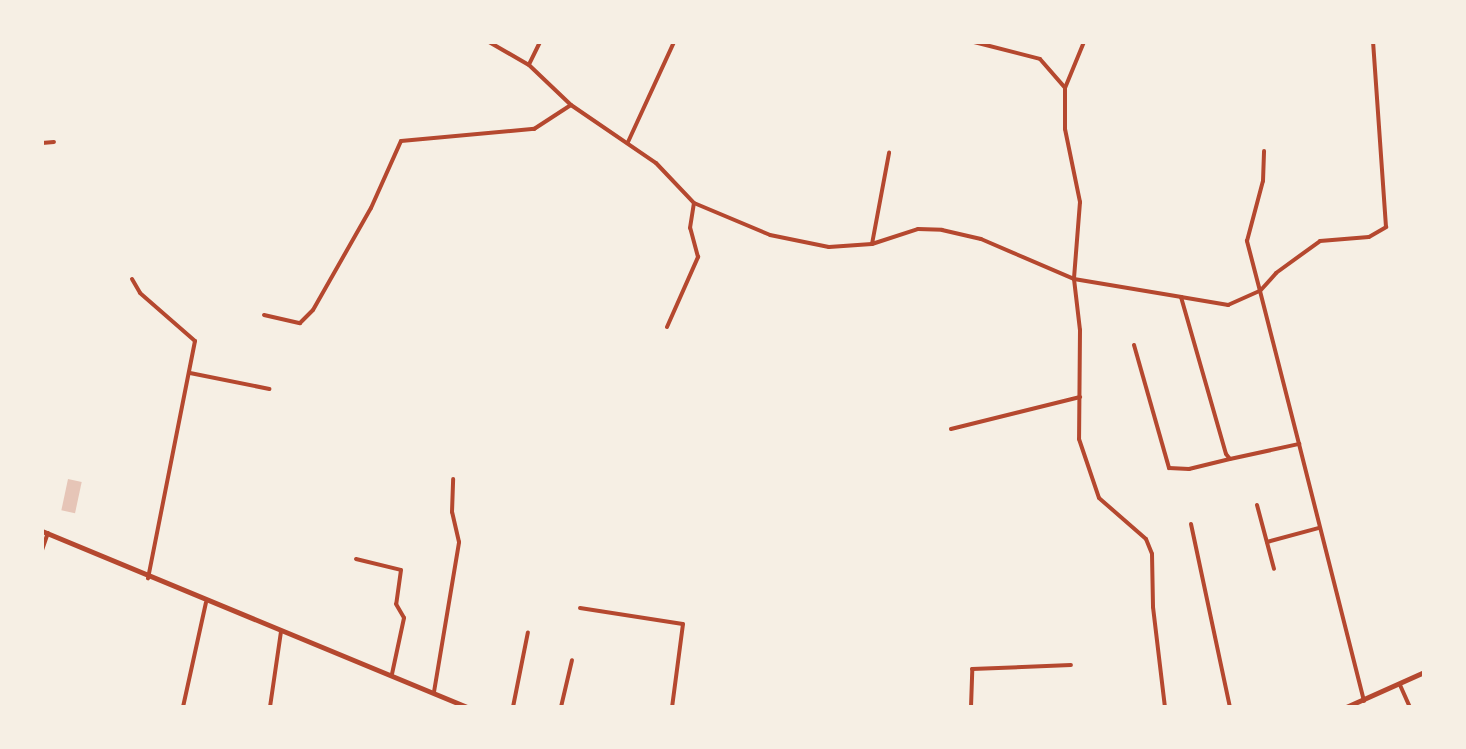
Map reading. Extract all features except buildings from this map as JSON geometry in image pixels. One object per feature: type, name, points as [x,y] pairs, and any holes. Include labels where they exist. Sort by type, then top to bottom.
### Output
[{"type":"main road","points":[[45,532],[148,578],[392,674],[467,707]]},
{"type":"main road","points":[[1346,707],[1424,672]]},
{"type":"street","points":[[489,42],[529,65],[601,130],[628,142],[694,203],[770,235],[829,247],[872,244],[918,229],[942,230],[981,239],[1074,279],[1228,305],[1260,291],[1276,273],[1320,241],[1369,237],[1386,227],[1373,42]]},
{"type":"street","points":[[529,65],[540,42]]},
{"type":"street","points":[[628,142],[674,42]]},
{"type":"street","points":[[974,42],[1040,59],[1065,88]]},
{"type":"street","points":[[1084,42],[1065,88],[1065,129],[1080,202],[1074,279],[1079,439],[1096,494],[1146,539],[1152,554],[1153,607],[1165,707]]},
{"type":"street","points":[[264,315],[300,323],[313,310],[371,208],[401,141],[534,129],[571,105]]},
{"type":"street","points":[[42,143],[54,142]]},
{"type":"street","points":[[1264,151],[1263,181],[1247,241],[1364,701]]},
{"type":"street","points":[[872,244],[889,153]]},
{"type":"street","points":[[667,327],[698,257],[690,228],[694,203]]},
{"type":"street","points":[[132,279],[140,293],[194,338],[190,373],[148,578]]},
{"type":"street","points":[[1181,297],[1223,449],[1230,459]]},
{"type":"street","points":[[1134,345],[1169,468],[1189,469],[1299,444]]},
{"type":"street","points":[[190,373],[269,389]]},
{"type":"street","points":[[951,429],[1080,397]]},
{"type":"street","points":[[434,692],[459,542],[452,512],[453,479]]},
{"type":"street","points":[[1257,505],[1274,569]]},
{"type":"street","points":[[1191,524],[1230,707]]},
{"type":"street","points":[[1267,542],[1319,528]]},
{"type":"street","points":[[42,550],[45,532]]},
{"type":"street","points":[[356,559],[401,570],[396,604],[404,618],[392,674]]},
{"type":"street","points":[[183,707],[206,602]]},
{"type":"street","points":[[580,608],[683,624],[672,707]]},
{"type":"street","points":[[270,707],[281,632]]},
{"type":"street","points":[[513,707],[528,632]]},
{"type":"street","points":[[561,707],[572,660]]},
{"type":"street","points":[[971,707],[972,669],[1071,665]]},
{"type":"street","points":[[1400,685],[1410,707]]}]
